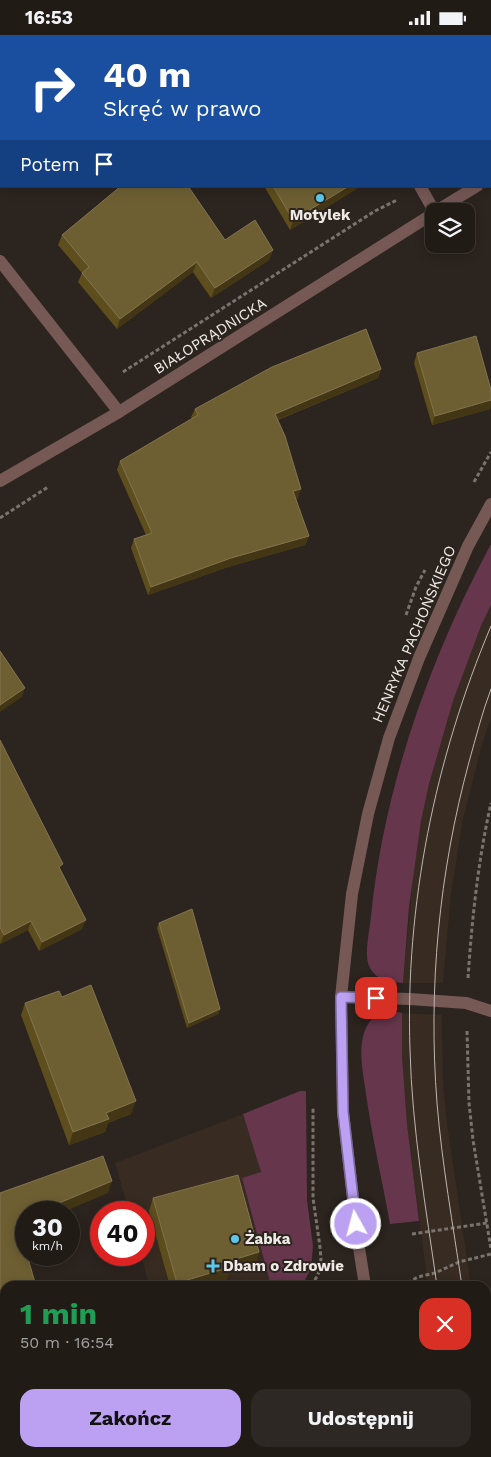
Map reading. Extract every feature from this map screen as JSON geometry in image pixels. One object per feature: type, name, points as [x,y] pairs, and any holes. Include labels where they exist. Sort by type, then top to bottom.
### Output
[{"type":"street","points":[[420,187],[430,203]]},
{"type":"street","name":"BIAŁOPRĄDNICKA","points":[[450,203],[475,187]]},
{"type":"street","name":"BIAŁOPRĄDNICKA","points":[[0,481],[119,412],[425,218]]},
{"type":"street","points":[[0,261],[119,412]]},
{"type":"street","name":"HENRYKA PACHOŃSKIEGO","points":[[364,1281],[343,1112],[341,997],[352,894],[368,815],[389,738],[426,641],[468,546],[491,504]]},
{"type":"street","points":[[341,997],[458,1002],[491,1011]]},
{"type":"path","points":[[99,387],[376,211],[420,187]]},
{"type":"path","points":[[412,1234],[487,1223]]},
{"type":"path","points":[[314,1281],[319,1272],[320,1247]]},
{"type":"path","points":[[411,1281],[459,1262],[491,1254]]},
{"type":"shaded area","points":[[491,544],[491,605],[481,626],[453,701],[429,784],[421,821],[409,907],[403,983],[389,981],[380,978],[373,972],[367,957],[377,867],[387,819],[413,724],[430,678],[448,632]]},
{"type":"shaded area","points":[[491,605],[491,717],[482,744],[463,819],[451,893],[443,983],[403,983],[414,866],[429,784],[453,701],[481,626]]},
{"type":"shaded area","points":[[392,1011],[402,1013],[402,1056],[407,1124],[419,1221],[390,1224],[367,1104],[361,1049],[369,1022],[376,1016]]},
{"type":"shaded area","points":[[402,1013],[442,1015],[443,1084],[447,1123],[470,1281],[427,1281],[407,1124],[402,1056]]},
{"type":"shaded area","points":[[300,1091],[306,1091],[307,1200],[313,1246],[311,1268],[304,1281],[270,1281],[242,1178],[261,1172],[243,1114]]},
{"type":"shaded area","points":[[243,1114],[261,1172],[242,1179],[270,1281],[148,1281],[144,1266],[155,1266],[155,1201],[126,1201],[115,1163]]},
{"type":"building","points":[[120,187],[189,187],[225,240],[255,220],[273,250],[215,288],[197,262],[120,319],[82,273],[89,267],[62,235]]},
{"type":"building","points":[[274,187],[347,187],[293,220]]},
{"type":"building","points":[[366,329],[381,369],[275,414],[285,436],[301,489],[293,491],[309,536],[231,558],[151,587],[134,539],[152,533],[120,461],[198,415],[195,409],[272,367]]},
{"type":"building","points":[[476,336],[491,390],[491,400],[435,416],[417,353]]},
{"type":"building","points":[[0,651],[25,688],[0,705]]},
{"type":"building","points":[[0,740],[63,864],[59,867],[86,920],[42,942],[31,921],[4,935],[0,927]]},
{"type":"building","points":[[192,909],[220,1009],[189,1023],[159,923]]},
{"type":"building","points":[[91,985],[136,1101],[106,1113],[109,1119],[73,1132],[25,1003],[59,991],[62,997]]},
{"type":"building","points":[[103,1156],[112,1181],[64,1201],[15,1201],[15,1266],[30,1266],[35,1281],[0,1281],[0,1193]]},
{"type":"building","points":[[238,1175],[259,1252],[230,1261],[231,1267],[184,1281],[176,1281],[153,1198]]},
{"type":"tram line","points":[[436,1281],[420,1168],[411,1080],[410,996],[413,941],[419,887],[439,780],[471,676],[491,626]]},
{"type":"tram line","points":[[461,1281],[437,1103],[434,1017],[435,974],[443,888],[450,846],[469,762],[491,689]]},
{"type":"place","name":"Motylek","points":[[320,198]]},
{"type":"place","name":"Żabka","points":[[235,1239]]},
{"type":"place","name":"Dbam o Zdrowie","points":[[213,1266]]},
{"type":"route","points":[[356,1224],[343,1112],[341,997],[376,998]]}]
